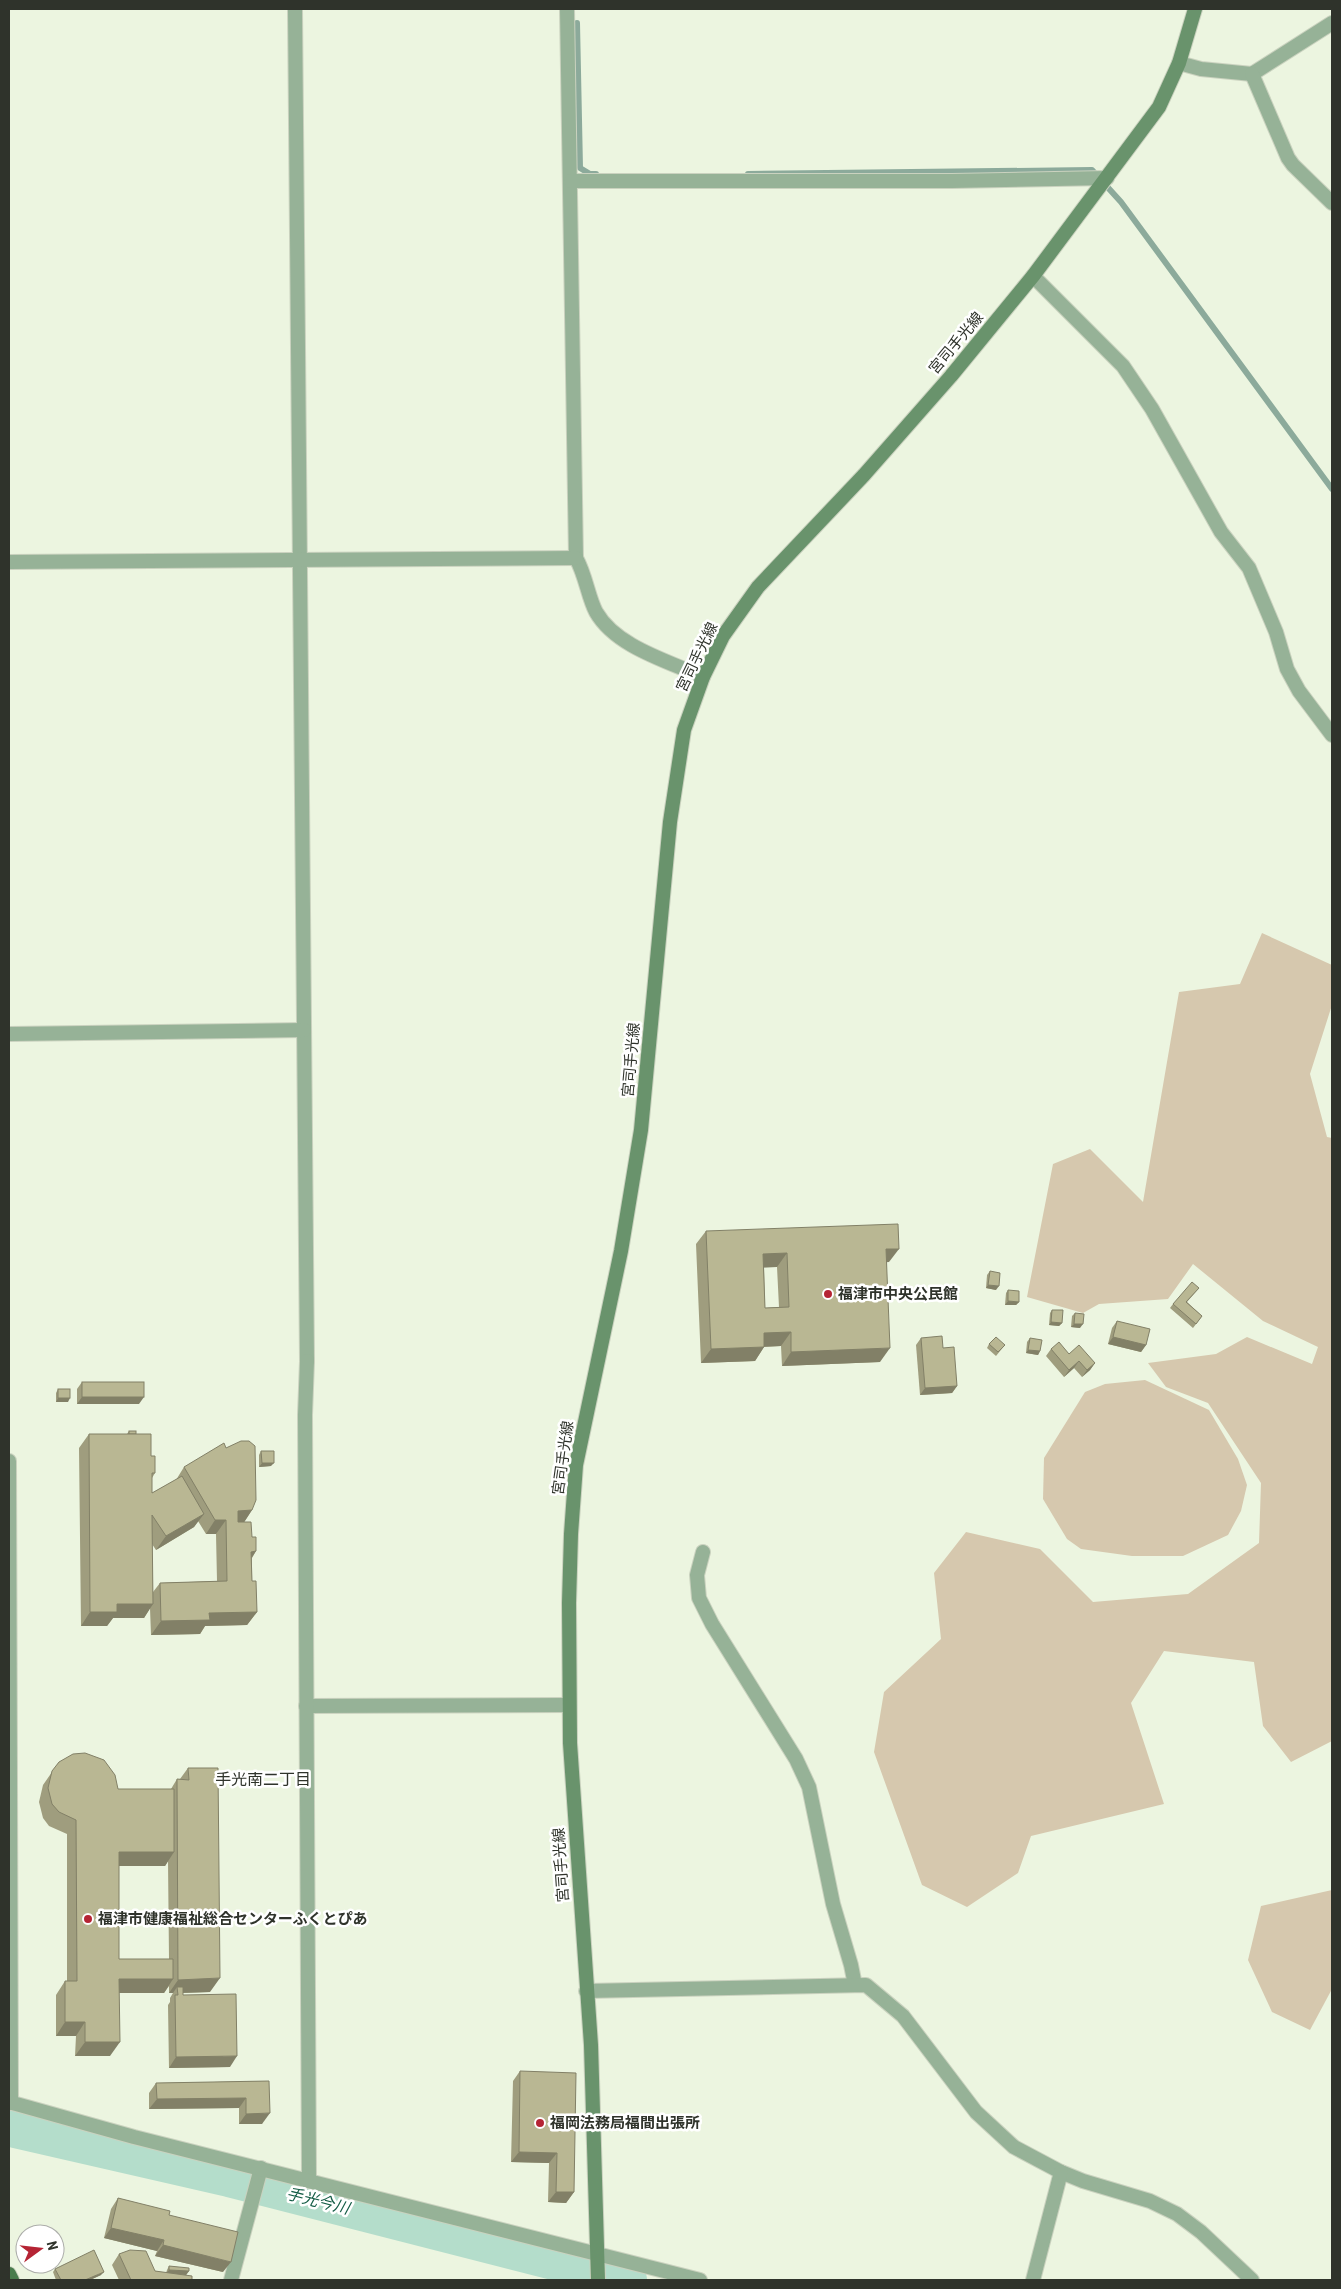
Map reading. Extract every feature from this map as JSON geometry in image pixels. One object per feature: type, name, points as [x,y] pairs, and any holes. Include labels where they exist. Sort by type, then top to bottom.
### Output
[{"type":"main road","name":"宮司手光線","points":[[598,2280],[593,2082],[568,1705],[570,1554],[576,1465],[621,1251],[641,1130],[676,774],[684,730],[703,677],[723,636],[758,587],[864,475],[1033,276],[1159,107],[1179,63],[1195,9]]},
{"type":"main road","points":[[9,2274],[12,2280]]},
{"type":"street","points":[[295,9],[307,1361],[305,1415],[309,2180]]},
{"type":"street","points":[[567,9],[576,558],[584,572],[596,611],[614,633],[638,647],[703,677]]},
{"type":"street","points":[[1179,63],[1201,69],[1252,74],[1332,22]]},
{"type":"street","points":[[1252,74],[1288,158],[1332,203]]},
{"type":"street","points":[[571,181],[952,181],[1107,178]]},
{"type":"street","points":[[1033,276],[1124,366],[1152,409],[1221,532],[1249,568],[1276,632],[1288,669],[1300,691],[1332,735]]},
{"type":"street","points":[[9,562],[300,562],[576,558]]},
{"type":"street","points":[[9,1034],[304,1030]]},
{"type":"street","points":[[9,1461],[10,2103],[134,2137],[309,2180],[598,2256],[700,2280]]},
{"type":"street","points":[[703,1552],[697,1576],[699,1598],[712,1624],[796,1759],[809,1787],[833,1904],[855,1985]]},
{"type":"street","points":[[306,1706],[568,1705]]},
{"type":"street","points":[[586,1991],[866,1985],[903,2016],[976,2112],[1014,2147],[1061,2172],[1083,2181],[1150,2201],[1178,2214],[1201,2232],[1252,2280]]},
{"type":"street","points":[[231,2280],[261,2168]]},
{"type":"street","points":[[1033,2280],[1061,2172]]},
{"type":"shaded area","points":[[1262,933],[1332,965],[1332,1005],[1310,1074],[1327,1137],[1332,1138],[1332,1741],[1291,1762],[1263,1726],[1254,1662],[1164,1651],[1131,1703],[1164,1804],[1031,1836],[1018,1873],[967,1907],[922,1885],[874,1752],[884,1692],[941,1639],[934,1573],[966,1532],[1040,1549],[1093,1602],[1188,1594],[1259,1543],[1261,1483],[1208,1403],[1166,1387],[1148,1363],[1216,1354],[1247,1337],[1312,1364],[1318,1347],[1263,1321],[1193,1264],[1168,1299],[1099,1304],[1083,1313],[1027,1297],[1053,1164],[1090,1149],[1143,1202],[1179,992],[1240,984]]},
{"type":"shaded area","points":[[1145,1380],[1209,1410],[1238,1459],[1247,1485],[1241,1511],[1228,1535],[1183,1556],[1132,1556],[1081,1549],[1067,1539],[1043,1499],[1044,1458],[1085,1392],[1105,1384]]},
{"type":"shaded area","points":[[1332,1890],[1332,1989],[1310,2030],[1272,2012],[1248,1960],[1261,1906]]},
{"type":"building","name":"福津市中央公民館","points":[[898,1224],[899,1249],[886,1249],[890,1348],[791,1352],[791,1332],[764,1333],[764,1347],[711,1349],[706,1231]],"holes":[[[787,1253],[789,1307],[765,1308],[763,1254]]]},
{"type":"building","points":[[990,1271],[1000,1273],[999,1286],[988,1285]]},
{"type":"building","points":[[1192,1282],[1199,1288],[1186,1302],[1202,1316],[1196,1324],[1173,1304]]},
{"type":"building","points":[[1008,1290],[1019,1291],[1019,1302],[1008,1301]]},
{"type":"building","points":[[1052,1310],[1063,1310],[1062,1323],[1051,1322]]},
{"type":"building","points":[[1075,1313],[1084,1314],[1083,1324],[1074,1324]]},
{"type":"building","points":[[1117,1321],[1150,1329],[1146,1345],[1113,1337]]},
{"type":"building","points":[[942,1336],[943,1348],[954,1347],[957,1386],[925,1388],[921,1338]]},
{"type":"building","points":[[996,1337],[1005,1345],[998,1352],[989,1344]]},
{"type":"building","points":[[1030,1338],[1042,1340],[1040,1351],[1028,1350]]},
{"type":"building","points":[[1059,1342],[1069,1354],[1079,1345],[1095,1363],[1087,1370],[1079,1361],[1069,1370],[1051,1349]]},
{"type":"building","points":[[82,1382],[144,1382],[144,1397],[82,1397]]},
{"type":"building","points":[[58,1389],[70,1389],[70,1398],[58,1398]]},
{"type":"building","points":[[129,1431],[136,1431],[136,1434],[129,1434]]},
{"type":"building","points":[[89,1434],[151,1434],[151,1456],[155,1456],[155,1473],[152,1473],[152,1493],[182,1476],[204,1514],[166,1536],[152,1515],[153,1604],[117,1604],[117,1612],[90,1612]]},
{"type":"building","points":[[241,1441],[249,1441],[255,1446],[256,1500],[252,1510],[238,1511],[238,1522],[251,1522],[252,1537],[256,1537],[256,1551],[251,1552],[252,1581],[256,1581],[257,1612],[209,1613],[210,1620],[161,1621],[160,1583],[227,1581],[226,1520],[215,1520],[184,1467],[224,1443],[226,1448]]},
{"type":"building","points":[[261,1451],[274,1451],[274,1463],[262,1463]]},
{"type":"building","name":"福津市健康福祉総合センターふくとぴあ","points":[[85,1753],[104,1760],[115,1775],[118,1789],[174,1789],[174,1852],[119,1852],[119,1959],[173,1959],[173,1979],[119,1979],[120,2042],[85,2042],[85,2022],[65,2022],[65,1981],[77,1981],[76,1820],[59,1812],[52,1804],[48,1788],[52,1771],[59,1762],[73,1754]]},
{"type":"building","name":"福津市健康福祉総合センターふくとぴあ","points":[[188,1768],[218,1768],[220,1978],[178,1980],[177,1779],[189,1780]]},
{"type":"building","points":[[177,1987],[183,1987],[183,1995],[236,1994],[237,2056],[176,2057],[175,1995],[178,1995]]},
{"type":"building","name":"福岡法務局福間出張所","points":[[520,2071],[576,2073],[574,2192],[556,2192],[557,2153],[519,2152]]},
{"type":"building","points":[[269,2081],[270,2113],[246,2114],[246,2098],[157,2099],[156,2083]]},
{"type":"building","points":[[118,2198],[170,2211],[169,2215],[238,2232],[231,2262],[163,2245],[164,2240],[111,2228]]},
{"type":"building","points":[[94,2250],[104,2272],[85,2280],[61,2280],[58,2274],[65,2274],[65,2264]]},
{"type":"building","points":[[130,2250],[146,2251],[155,2271],[192,2276],[192,2280],[131,2280],[119,2254]]},
{"type":"building","points":[[169,2266],[189,2268],[189,2271],[169,2270]]},
{"type":"waterway","points":[[577,23],[580,168],[590,174],[596,174]]},
{"type":"waterway","points":[[748,174],[1092,170],[1121,202],[1332,489]]},
{"type":"waterway","name":"手光今川","points":[[9,2124],[15,2129],[229,2178],[628,2280]]},
{"type":"place","name":"福津市中央公民館","points":[[828,1294]]},
{"type":"place","name":"福津市健康福祉総合センターふくとぴあ","points":[[88,1919]]},
{"type":"place","name":"福岡法務局福間出張所","points":[[540,2123]]},
{"type":"district","name":"手光南二丁目","points":[[263,1779]]}]
